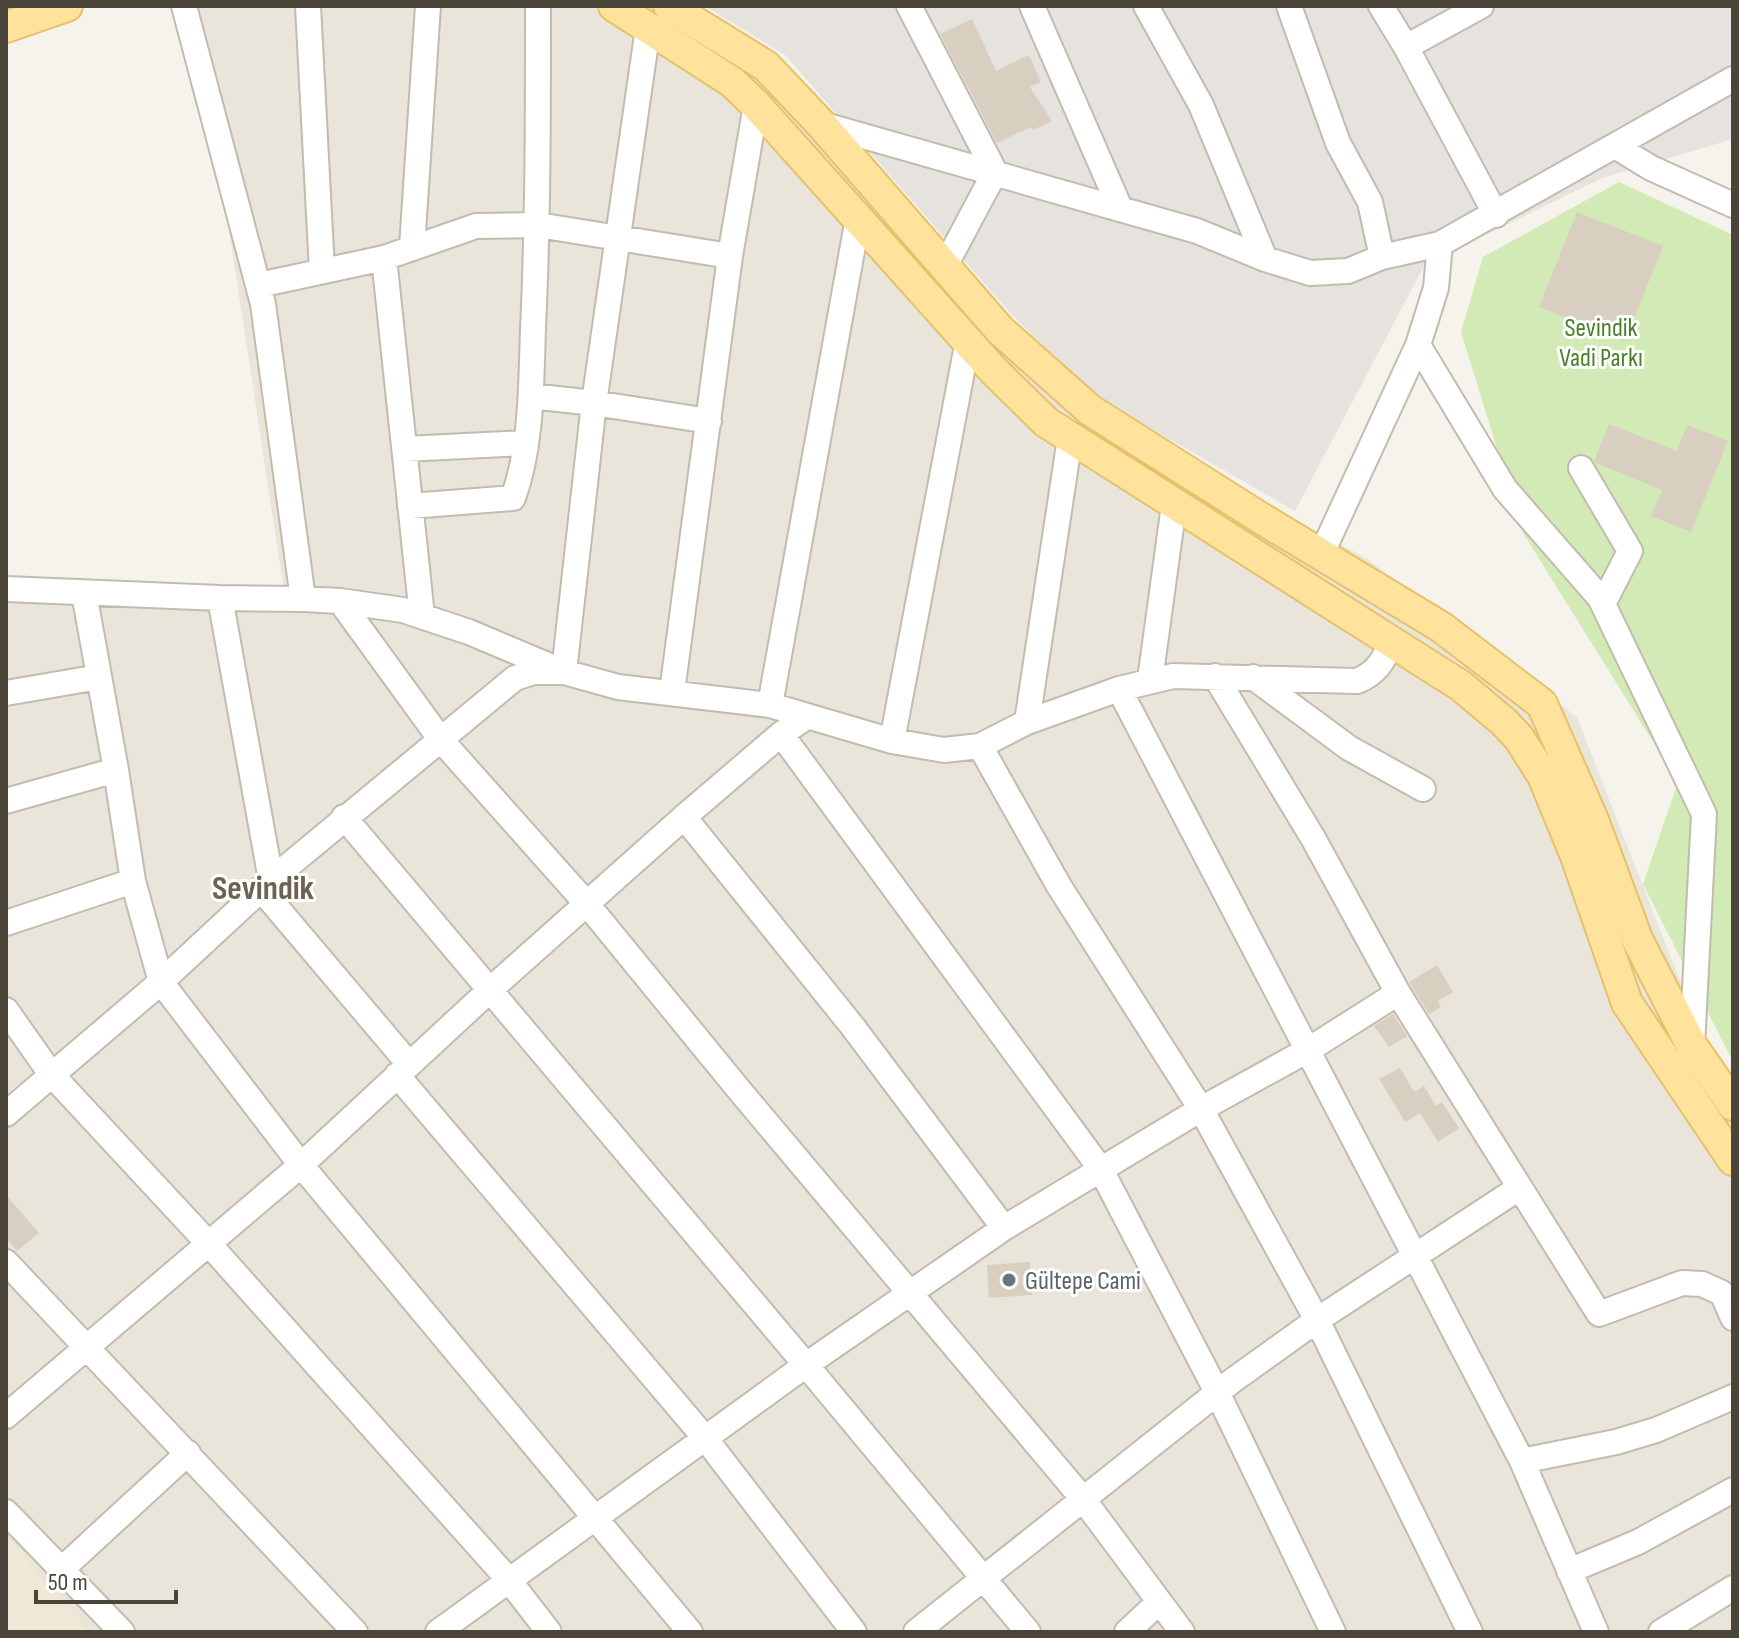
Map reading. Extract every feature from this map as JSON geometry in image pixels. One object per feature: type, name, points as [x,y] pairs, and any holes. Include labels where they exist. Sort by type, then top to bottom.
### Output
[{"type":"main road","points":[[6,27],[67,6]]},
{"type":"main road","points":[[614,6],[659,17],[766,66],[821,124],[1000,330],[1090,410],[1441,627],[1542,704],[1593,820],[1637,939],[1692,1046],[1733,1105]]},
{"type":"main road","points":[[659,17],[756,105],[994,371],[1046,422],[1461,686],[1504,722],[1543,776],[1576,856],[1627,1003],[1733,1160]]},
{"type":"street","points":[[184,6],[263,304],[303,599]]},
{"type":"street","points":[[308,6],[322,271]]},
{"type":"street","points":[[412,247],[428,6]]},
{"type":"street","points":[[410,506],[513,498],[520,480],[531,396],[538,225],[538,6]]},
{"type":"street","points":[[909,6],[995,172]]},
{"type":"street","points":[[1032,6],[1120,208]]},
{"type":"street","points":[[1289,6],[1338,143],[1370,202],[1382,257]]},
{"type":"street","points":[[1381,6],[1496,215]]},
{"type":"street","points":[[1406,47],[1481,6]]},
{"type":"street","points":[[1148,7],[1201,105],[1265,259]]},
{"type":"street","points":[[564,672],[594,403],[617,238],[659,17]]},
{"type":"street","points":[[821,124],[1197,231],[1265,259],[1310,273],[1348,271],[1382,257],[1440,244],[1733,79]]},
{"type":"street","points":[[672,692],[730,256],[756,105]]},
{"type":"street","points":[[1615,146],[1651,168],[1733,205]]},
{"type":"street","points":[[945,266],[995,172]]},
{"type":"street","points":[[770,705],[858,218]]},
{"type":"street","points":[[259,285],[384,258],[476,226],[538,225],[730,256]]},
{"type":"street","points":[[1321,555],[1418,345],[1436,288],[1440,244]]},
{"type":"street","points":[[384,258],[422,616]]},
{"type":"street","points":[[892,741],[968,340]]},
{"type":"street","points":[[1418,345],[1505,489],[1603,604],[1704,814],[1692,1046]]},
{"type":"street","points":[[531,396],[709,421]]},
{"type":"street","points":[[1027,722],[1070,438]]},
{"type":"street","points":[[405,449],[525,443]]},
{"type":"street","points":[[1581,468],[1630,551],[1603,604]]},
{"type":"street","points":[[1150,680],[1174,505]]},
{"type":"street","points":[[6,589],[303,599],[403,610],[469,632],[564,672],[618,687],[770,705],[892,741],[944,750],[980,746],[1027,722],[1119,689],[1173,676],[1357,681],[1371,676],[1380,666],[1392,642]]},
{"type":"street","points":[[84,593],[133,881],[161,982],[301,1165],[690,1632]]},
{"type":"street","points":[[220,598],[266,884],[403,1070],[705,1438],[854,1632]]},
{"type":"street","points":[[340,601],[441,740],[587,904],[740,1091],[912,1293],[1083,1499],[1182,1632]]},
{"type":"street","points":[[6,1114],[161,982],[266,884],[344,817],[515,678],[534,672],[564,672]]},
{"type":"street","points":[[1215,676],[1313,838],[1398,993],[1599,1314],[1682,1283],[1702,1284],[1722,1293],[1733,1318]]},
{"type":"street","points":[[6,693],[99,677]]},
{"type":"street","points":[[1253,677],[1349,748],[1423,789]]},
{"type":"street","points":[[1119,689],[1522,1461],[1596,1632]]},
{"type":"street","points":[[6,1416],[301,1165],[491,989],[684,817],[781,734],[808,716]]},
{"type":"street","points":[[781,734],[1100,1168],[1217,1392],[1333,1632]]},
{"type":"street","points":[[980,746],[1059,886],[1201,1109],[1317,1320],[1470,1632]]},
{"type":"street","points":[[6,801],[116,770]]},
{"type":"street","points":[[344,817],[1028,1632]]},
{"type":"street","points":[[684,817],[853,1027],[1004,1228]]},
{"type":"street","points":[[6,923],[133,881]]},
{"type":"street","points":[[438,1632],[806,1365],[1004,1228],[1100,1168],[1308,1050],[1398,993]]},
{"type":"street","points":[[6,1010],[51,1074],[209,1244],[508,1579],[549,1632]]},
{"type":"street","points":[[916,1632],[1217,1392],[1317,1320],[1519,1188]]},
{"type":"street","points":[[6,1262],[355,1632]]},
{"type":"street","points":[[1522,1461],[1643,1434],[1733,1397]]},
{"type":"street","points":[[62,1569],[188,1453]]},
{"type":"street","points":[[1569,1571],[1638,1542],[1733,1490]]},
{"type":"street","points":[[6,1512],[122,1632]]},
{"type":"street","points":[[1661,1632],[1733,1588]]},
{"type":"street","points":[[1127,1632],[1159,1602]]},
{"type":"shaded area","points":[[195,6],[666,6],[766,66],[1090,410],[1366,558],[1577,717],[1698,1027],[1733,1086],[1733,1632],[6,1632],[6,586],[285,598]]},
{"type":"shaded area","points":[[705,6],[1733,6],[1733,139],[1602,178],[1425,264],[1295,511],[1096,397],[1012,315],[785,55]]},
{"type":"shaded area","points":[[6,1536],[89,1632],[6,1632]]},
{"type":"green space","name":"Sevindik Vadi Parkı","points":[[1619,182],[1733,235],[1733,1062],[1643,884],[1678,782],[1523,533],[1461,332],[1483,257]]},
{"type":"building","points":[[972,19],[996,71],[1029,55],[1041,82],[1030,87],[1052,121],[997,143],[940,34]]},
{"type":"building","points":[[1577,212],[1663,246],[1625,341],[1539,307]]},
{"type":"building","points":[[1609,424],[1677,451],[1687,425],[1728,441],[1691,532],[1651,516],[1662,490],[1594,461]]},
{"type":"building","points":[[1437,965],[1453,992],[1438,1001],[1441,1007],[1429,1014],[1409,982]]},
{"type":"building","points":[[1393,1014],[1407,1036],[1389,1047],[1374,1026]]},
{"type":"building","points":[[1400,1068],[1414,1092],[1424,1086],[1436,1106],[1442,1102],[1459,1128],[1438,1142],[1420,1113],[1405,1122],[1379,1079]]},
{"type":"building","points":[[6,1195],[39,1233],[17,1251],[6,1238]]},
{"type":"building","name":"Gültepe Cami","points":[[1030,1262],[1032,1295],[989,1298],[987,1265]]},
{"type":"place","name":"Gültepe Cami","points":[[1009,1280]]},
{"type":"district","name":"Sevindik","points":[[263,887]]}]
